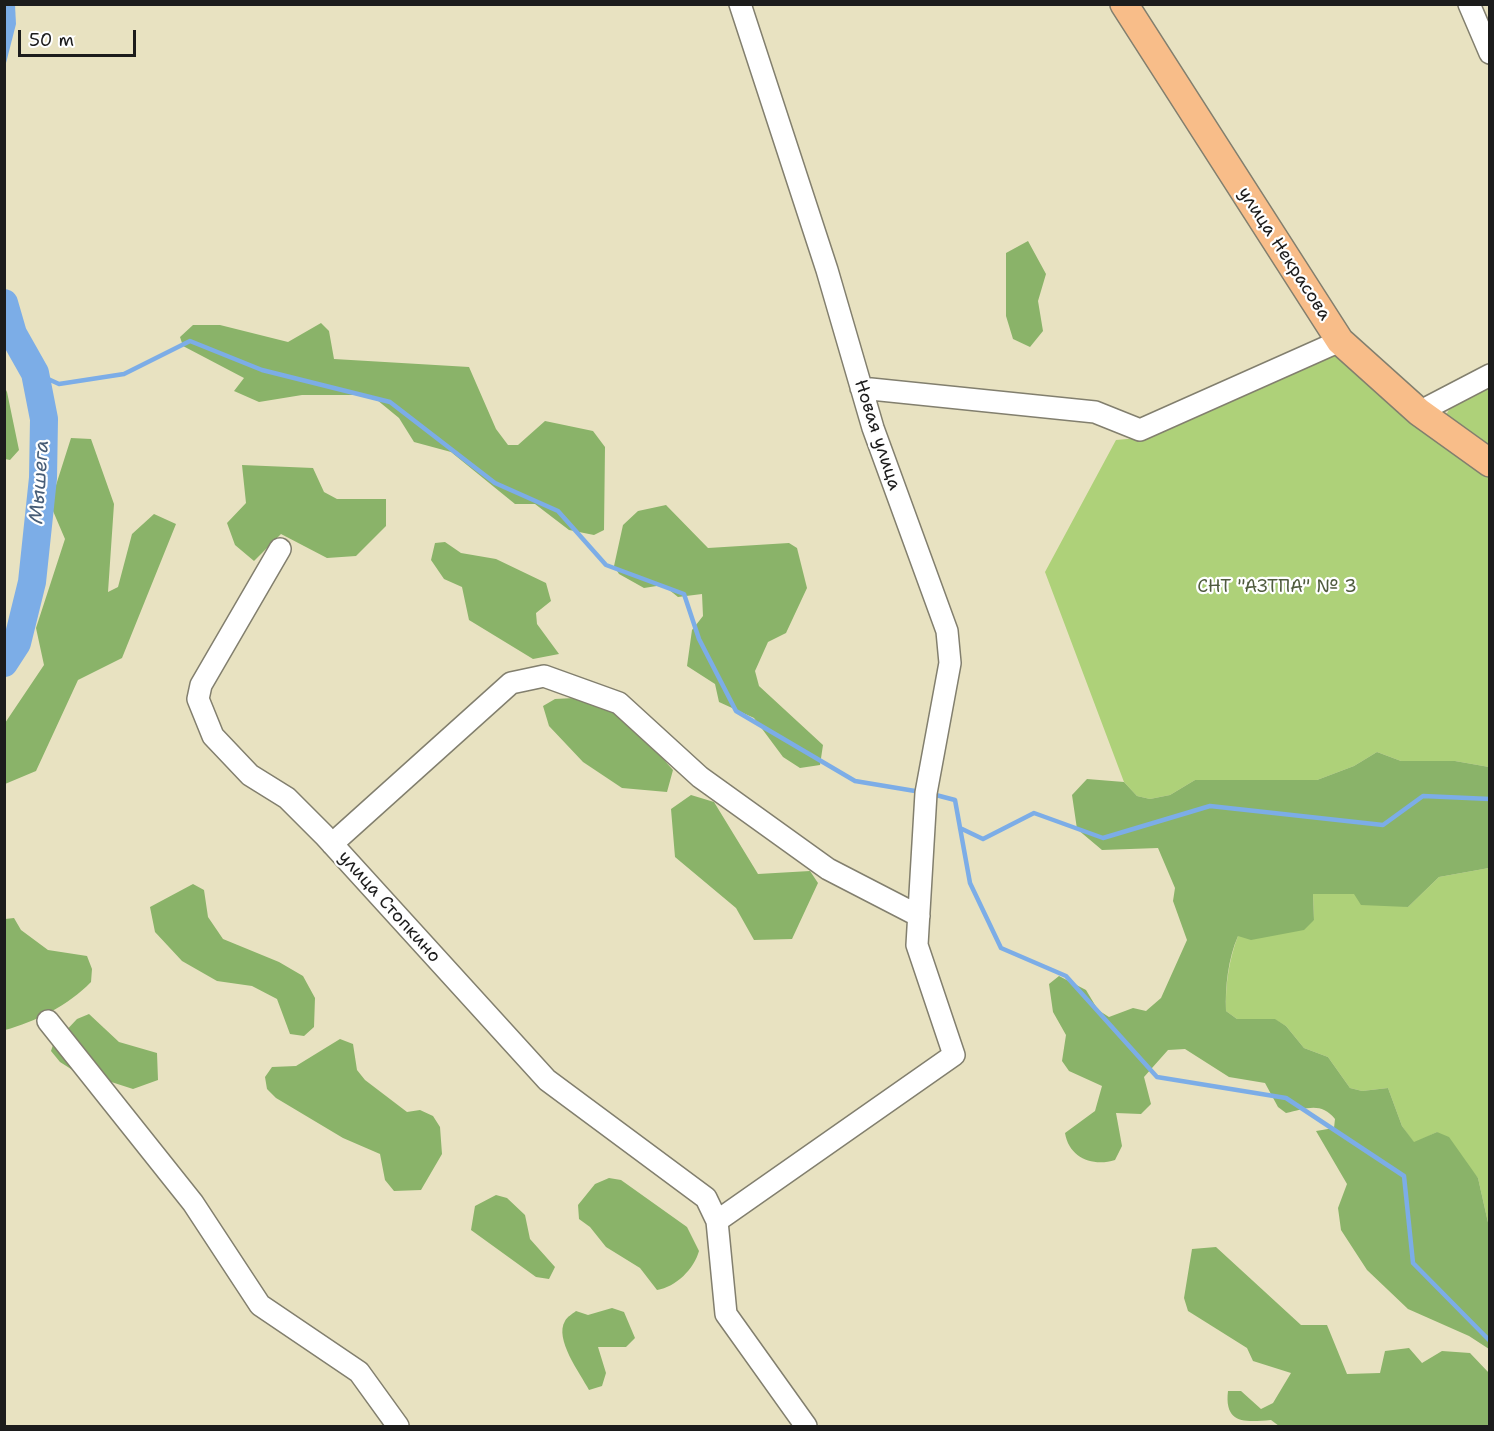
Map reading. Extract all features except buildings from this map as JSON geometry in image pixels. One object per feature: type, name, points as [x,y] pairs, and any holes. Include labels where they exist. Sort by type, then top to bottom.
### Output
[{"type":"main road","name":"улица Некрасова","points":[[1124,4],[1340,341],[1419,412],[1490,463]]},
{"type":"street","name":"Новая улица","points":[[717,1221],[954,1055],[917,945],[926,793],[951,663],[947,631],[873,428],[828,270],[740,4]]},
{"type":"street","points":[[1469,4],[1490,53]]},
{"type":"street","points":[[861,388],[1095,412],[1140,430],[1340,341]]},
{"type":"street","points":[[1419,412],[1490,375]]},
{"type":"street","name":"улица Стопкино","points":[[280,549],[201,685],[198,699],[213,736],[250,775],[287,798],[332,844],[547,1080],[706,1198],[717,1221]]},
{"type":"street","points":[[332,844],[511,683],[544,675],[619,703],[700,777],[819,862],[919,916]]},
{"type":"street","points":[[48,1021],[192,1203],[260,1305],[358,1372],[398,1426]]},
{"type":"street","points":[[717,1221],[726,1314],[806,1426]]},
{"type":"green space","points":[[1028,241],[1046,274],[1038,301],[1043,331],[1030,347],[1013,339],[1006,316],[1006,253]]},
{"type":"green space","points":[[321,323],[329,331],[334,359],[469,367],[496,429],[508,445],[518,445],[545,421],[593,431],[605,447],[604,530],[594,535],[569,530],[535,504],[515,504],[451,452],[414,442],[399,418],[371,395],[302,395],[259,402],[234,391],[244,378],[183,346],[180,337],[193,325],[220,325],[288,342]]},
{"type":"green space","name":"СНТ \"АЗТПА\" № 3","points":[[1336,349],[1452,450],[1489,477],[1489,767],[1455,761],[1401,761],[1377,752],[1354,766],[1317,780],[1195,780],[1170,795],[1150,799],[1137,796],[1124,782],[1045,572],[1116,440],[1138,438]]},
{"type":"green space","points":[[1489,382],[1489,446],[1446,415],[1451,406]]},
{"type":"green space","points":[[5,388],[19,450],[10,460],[5,459]]},
{"type":"green space","points":[[71,438],[91,439],[114,504],[108,592],[118,587],[132,534],[154,514],[176,524],[122,658],[78,680],[36,771],[5,784],[5,723],[44,665],[36,628],[65,539],[50,504]]},
{"type":"green space","points":[[242,465],[313,468],[324,492],[337,499],[386,499],[386,526],[356,556],[327,558],[281,534],[254,561],[235,545],[227,523],[246,503]]},
{"type":"green space","points":[[666,505],[708,548],[789,543],[797,548],[807,588],[786,633],[768,642],[755,671],[759,686],[823,745],[820,765],[800,768],[783,757],[754,718],[719,702],[715,684],[687,666],[692,630],[703,616],[702,594],[678,597],[663,585],[644,588],[619,574],[614,566],[623,525],[638,511]]},
{"type":"green space","points":[[445,542],[461,553],[496,559],[546,583],[551,601],[536,613],[537,624],[559,654],[533,659],[469,620],[462,587],[444,579],[431,560],[435,543]]},
{"type":"green space","points":[[580,698],[597,703],[633,727],[673,770],[667,792],[622,788],[583,762],[549,726],[543,706],[555,699]]},
{"type":"green space","points":[[1377,752],[1401,761],[1455,761],[1489,767],[1489,868],[1439,877],[1408,907],[1361,905],[1354,894],[1313,894],[1314,920],[1304,930],[1251,940],[1238,936],[1228,973],[1226,1011],[1237,1019],[1275,1019],[1286,1026],[1304,1048],[1328,1057],[1350,1088],[1362,1091],[1388,1088],[1402,1126],[1414,1142],[1437,1132],[1449,1137],[1478,1178],[1489,1227],[1489,1349],[1469,1336],[1408,1309],[1367,1270],[1341,1230],[1338,1208],[1347,1184],[1316,1131],[1334,1128],[1335,1119],[1330,1113],[1318,1108],[1306,1108],[1286,1113],[1278,1107],[1265,1083],[1229,1077],[1185,1049],[1168,1050],[1144,1077],[1151,1104],[1141,1114],[1116,1113],[1122,1146],[1115,1160],[1098,1162],[1083,1158],[1071,1149],[1065,1133],[1095,1111],[1102,1086],[1069,1071],[1062,1061],[1066,1035],[1053,1012],[1049,984],[1059,976],[1086,990],[1098,1010],[1109,1017],[1133,1008],[1146,1011],[1161,998],[1187,940],[1173,901],[1175,888],[1158,848],[1102,850],[1077,829],[1072,795],[1087,779],[1124,782],[1137,796],[1150,799],[1170,795],[1195,780],[1317,780],[1354,766]]},
{"type":"green space","points":[[691,795],[714,802],[758,874],[810,871],[818,883],[792,939],[754,940],[736,908],[675,857],[671,809]]},
{"type":"green space","points":[[1489,868],[1489,1227],[1478,1178],[1437,1132],[1414,1143],[1402,1126],[1388,1088],[1362,1091],[1350,1088],[1328,1057],[1304,1048],[1286,1026],[1274,1019],[1237,1019],[1226,1011],[1226,1002],[1230,963],[1238,936],[1314,920],[1313,894],[1355,894],[1408,907],[1439,877]]},
{"type":"green space","points":[[193,884],[204,890],[208,917],[223,939],[279,962],[303,976],[315,998],[314,1027],[304,1036],[290,1034],[277,999],[252,986],[217,981],[182,961],[155,932],[150,907]]},
{"type":"green space","points":[[14,918],[21,930],[48,950],[87,956],[92,969],[91,982],[51,1012],[5,1030],[5,919]]},
{"type":"green space","points":[[89,1014],[119,1042],[157,1053],[158,1080],[133,1089],[71,1069],[60,1062],[51,1051],[55,1039],[61,1036],[77,1019]]},
{"type":"green space","points":[[340,1039],[353,1044],[357,1070],[365,1080],[407,1112],[420,1110],[433,1116],[440,1127],[442,1154],[421,1190],[394,1191],[385,1180],[380,1154],[343,1138],[276,1098],[267,1089],[265,1077],[272,1067],[296,1066]]},
{"type":"green space","points":[[609,1178],[621,1180],[687,1227],[699,1251],[689,1270],[671,1285],[657,1290],[640,1268],[606,1247],[590,1227],[579,1219],[578,1205],[595,1184]]},
{"type":"green space","points":[[496,1195],[507,1198],[525,1215],[530,1239],[555,1267],[549,1279],[536,1277],[471,1230],[475,1206]]},
{"type":"green space","points":[[1216,1247],[1301,1325],[1327,1325],[1347,1374],[1380,1373],[1385,1351],[1409,1348],[1422,1363],[1442,1351],[1470,1353],[1489,1373],[1489,1426],[1279,1426],[1271,1420],[1245,1421],[1233,1416],[1228,1402],[1228,1391],[1241,1391],[1261,1409],[1273,1403],[1291,1373],[1253,1361],[1247,1348],[1188,1311],[1184,1298],[1192,1249]]},
{"type":"green space","points":[[612,1308],[624,1312],[635,1338],[626,1347],[598,1347],[606,1373],[602,1386],[589,1390],[565,1346],[563,1328],[566,1320],[576,1311],[588,1315]]},
{"type":"water","points":[[5,4],[15,5],[16,24],[5,67]]},
{"type":"waterway","name":"Мышега","points":[[4,303],[13,334],[35,373],[44,419],[43,478],[32,582],[17,643],[4,663]]},
{"type":"waterway","points":[[35,373],[59,384],[124,374],[190,341],[262,370],[390,402],[495,483],[558,511],[606,565],[684,594],[699,639],[736,711],[855,781],[921,792]]},
{"type":"waterway","points":[[932,794],[955,800],[970,883],[1001,948],[1066,976],[1157,1077],[1286,1098],[1404,1176],[1413,1263],[1490,1341]]},
{"type":"waterway","points":[[960,828],[983,839],[1034,813],[1103,838],[1210,806],[1383,825],[1423,796],[1490,799]]}]
